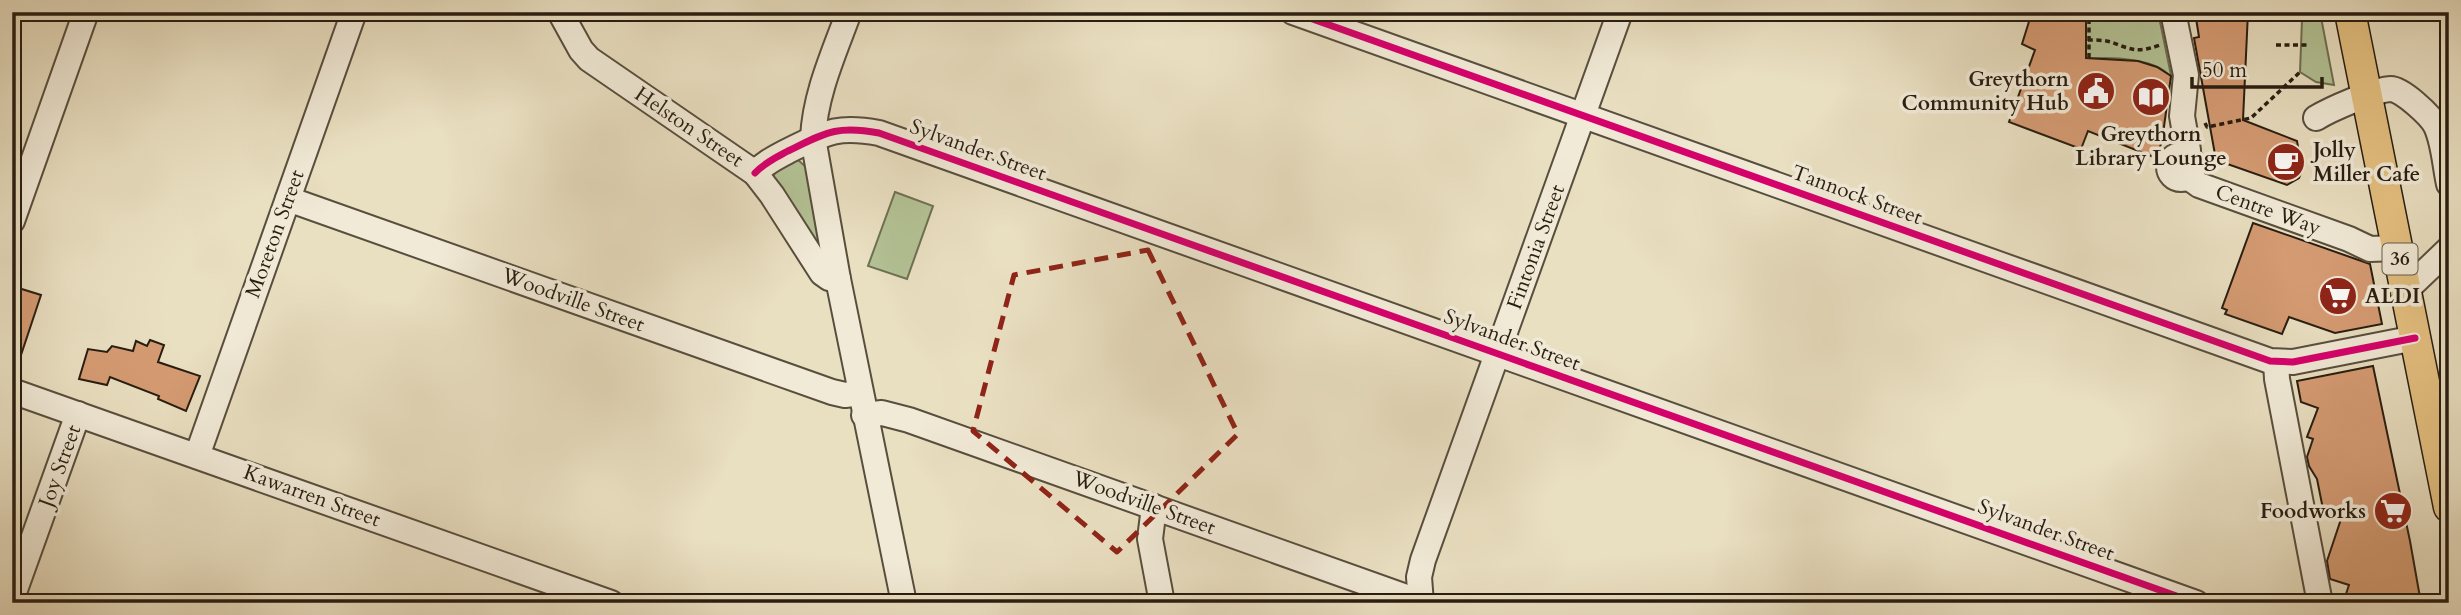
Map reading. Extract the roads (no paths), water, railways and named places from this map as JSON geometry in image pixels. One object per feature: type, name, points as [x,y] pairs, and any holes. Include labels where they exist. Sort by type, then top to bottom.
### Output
[{"type":"main road","name":"36","points":[[2350,12],[2415,338],[2443,452],[2449,506]]},
{"type":"street","points":[[12,221],[86,12]]},
{"type":"street","name":"Moreton Street","points":[[197,456],[354,12]]},
{"type":"street","name":"Helston Street","points":[[560,12],[577,44],[589,59],[755,173],[822,273],[829,278],[838,279]]},
{"type":"street","points":[[849,12],[817,106],[813,138],[862,404],[904,603]]},
{"type":"street","name":"Tannock Street","points":[[1293,12],[2276,362],[2293,362],[2415,338]]},
{"type":"street","name":"Fintonia Street","points":[[1421,602],[1421,569],[1620,12]]},
{"type":"street","name":"Centre Way","points":[[2173,12],[2186,75],[2183,126],[2188,167],[2207,188],[2349,239],[2395,237]]},
{"type":"street","points":[[2316,118],[2367,96],[2394,89],[2428,115],[2438,133],[2449,184]]},
{"type":"street","name":"Sylvander Street","points":[[755,173],[760,167],[826,132],[839,130],[879,133],[2196,603]]},
{"type":"street","name":"Woodville Street","points":[[288,199],[832,393],[845,395],[875,412],[894,415],[1421,602]]},
{"type":"street","points":[[2406,290],[2449,249]]},
{"type":"street","points":[[2276,362],[2320,603]]},
{"type":"street","name":"Kawarren Street","points":[[12,391],[611,603]]},
{"type":"street","name":"Joy Street","points":[[12,598],[78,414]]},
{"type":"street","points":[[1154,507],[1150,539],[1162,603]]},
{"type":"place","name":"Greythorn Community Hub","points":[[2096,91]]},
{"type":"place","name":"Greythorn Library Lounge","points":[[2151,97]]},
{"type":"place","name":"Jolly Miller Cafe","points":[[2286,162]]},
{"type":"place","name":"ALDI","points":[[2338,296]]},
{"type":"place","name":"Foodworks","points":[[2393,511]]}]
